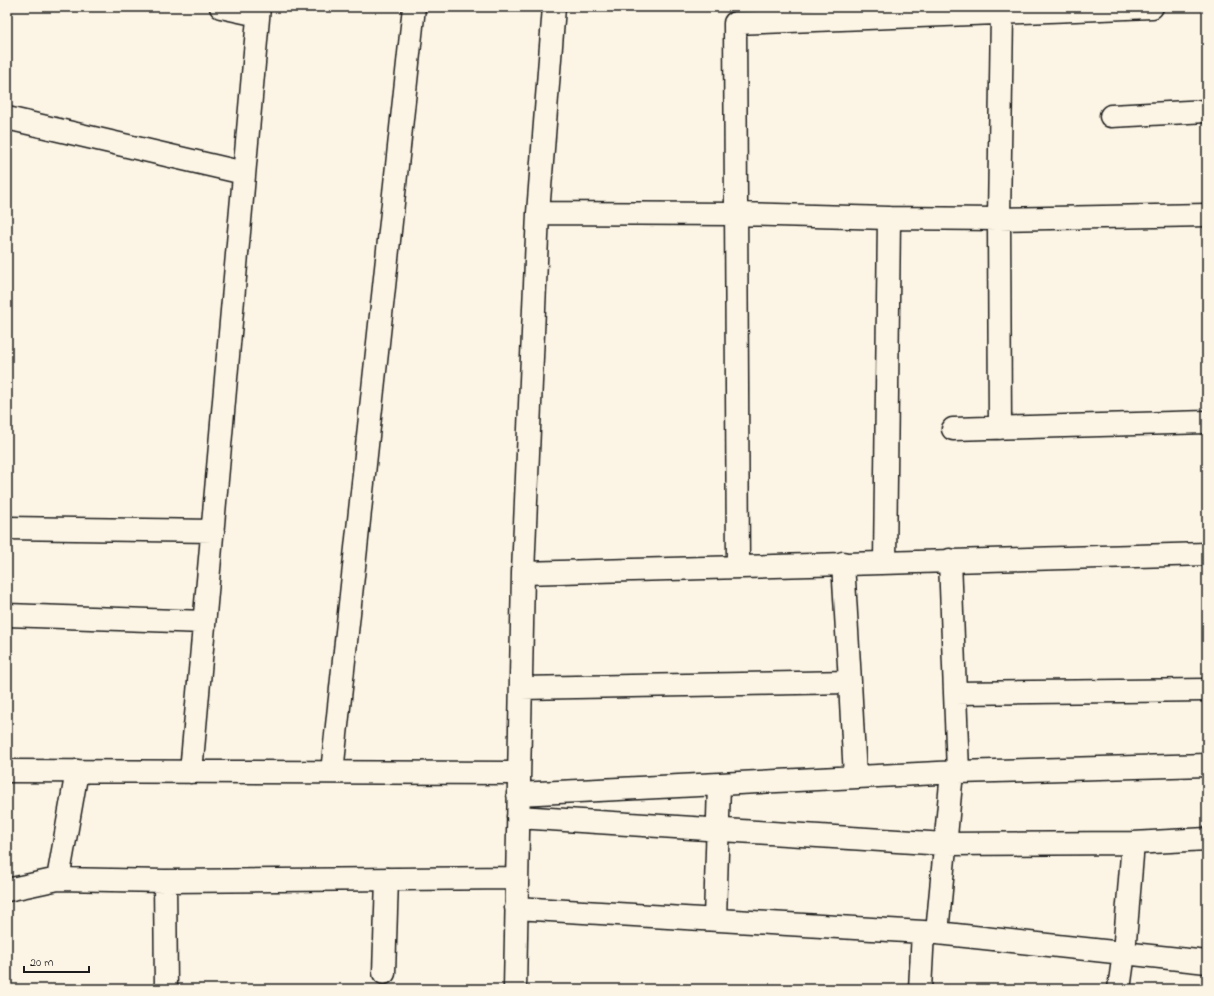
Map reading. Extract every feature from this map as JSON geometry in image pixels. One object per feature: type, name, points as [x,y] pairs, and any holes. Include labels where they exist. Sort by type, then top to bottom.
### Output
[{"type":"street","points":[[192,772],[258,11],[221,7]]},
{"type":"street","points":[[332,772],[414,7]]},
{"type":"street","points":[[515,989],[523,573],[538,213],[554,7]]},
{"type":"street","points":[[738,567],[735,23],[1002,14],[1152,7]]},
{"type":"street","points":[[1000,428],[999,219],[1002,14]]},
{"type":"street","points":[[1111,116],[1207,111]]},
{"type":"street","points":[[7,118],[244,173]]},
{"type":"street","points":[[538,213],[736,214],[999,219],[1207,215]]},
{"type":"street","points":[[885,562],[889,218]]},
{"type":"street","points":[[953,429],[1207,422]]},
{"type":"street","points":[[7,528],[213,531]]},
{"type":"street","points":[[523,573],[1207,554]]},
{"type":"street","points":[[920,989],[945,844],[955,772],[955,693],[950,560]]},
{"type":"street","points":[[843,563],[855,777]]},
{"type":"street","points":[[7,615],[204,622]]},
{"type":"street","points":[[521,688],[850,682]]},
{"type":"street","points":[[955,693],[1207,690]]},
{"type":"street","points":[[7,771],[332,772],[519,783],[719,784],[955,772],[1207,765]]},
{"type":"street","points":[[58,879],[77,771]]},
{"type":"street","points":[[714,919],[719,784]]},
{"type":"street","points":[[518,817],[945,844],[1133,843],[1207,839]]},
{"type":"street","points":[[1118,989],[1124,953],[1133,843]]},
{"type":"street","points":[[7,890],[58,879],[165,880],[517,878]]},
{"type":"street","points":[[384,973],[387,879]]},
{"type":"street","points":[[165,880],[166,989]]},
{"type":"street","points":[[516,908],[930,932],[1207,962]]}]
